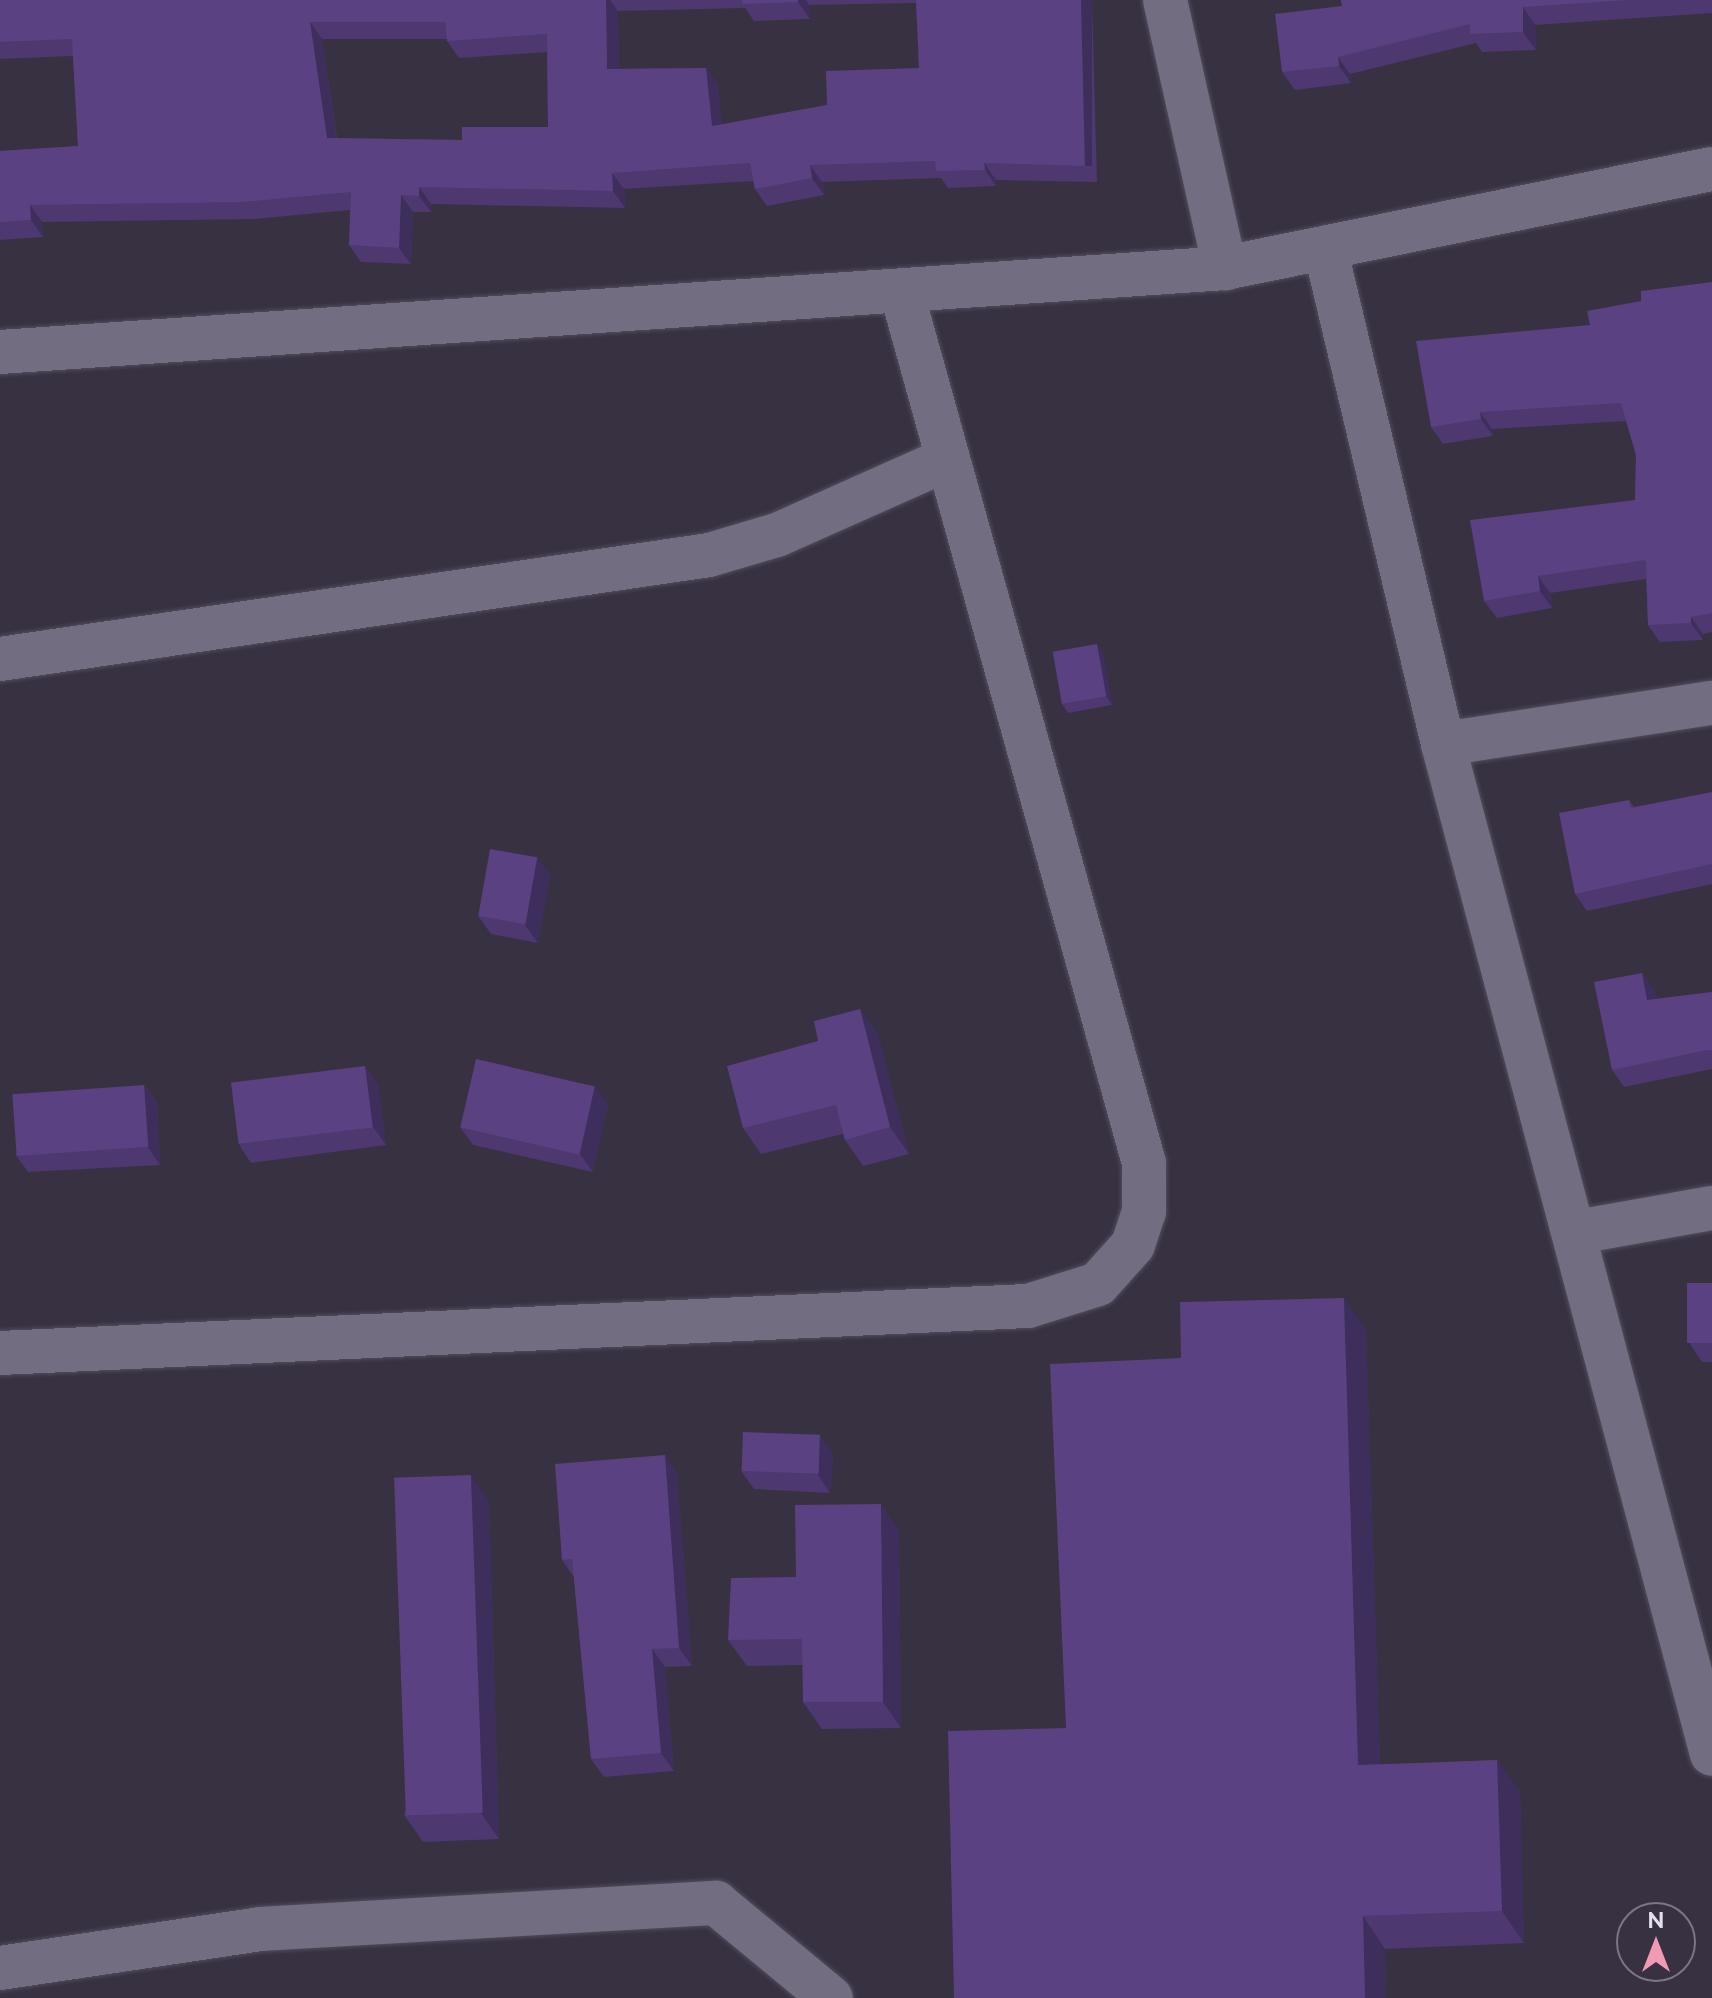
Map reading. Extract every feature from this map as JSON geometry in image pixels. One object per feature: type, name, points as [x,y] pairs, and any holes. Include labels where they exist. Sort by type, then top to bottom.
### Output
[{"type":"street","points":[[1165,0],[1225,268]]},
{"type":"street","points":[[0,352],[1225,268],[1326,252],[1712,169]]},
{"type":"street","points":[[1326,252],[1443,744],[1706,1711],[1712,1754]]},
{"type":"street","points":[[0,1353],[1028,1306],[1098,1284],[1133,1245],[1144,1212],[1144,1163],[901,290]]},
{"type":"street","points":[[0,659],[709,555],[777,535],[948,459]]},
{"type":"street","points":[[1443,744],[1712,703]]},
{"type":"street","points":[[1577,1232],[1712,1208]]},
{"type":"street","points":[[0,1968],[260,1929],[716,1903],[831,1998]]},
{"type":"building","points":[[0,0],[606,0],[607,69],[706,68],[712,126],[827,105],[826,71],[919,68],[916,0],[1081,0],[1085,166],[984,163],[985,170],[936,171],[935,161],[810,165],[812,178],[755,189],[750,163],[612,173],[613,191],[419,187],[419,196],[401,195],[399,248],[349,245],[351,192],[243,202],[30,205],[31,220],[0,222],[0,151],[78,146],[72,39],[0,42]],"holes":[[[310,22],[445,22],[447,41],[547,34],[548,127],[462,127],[462,140],[327,138]]]},
{"type":"building","points":[[742,0],[798,0],[798,2],[742,4]]},
{"type":"building","points":[[1341,0],[1629,0],[1523,7],[1523,32],[1470,34],[1470,24],[1338,57],[1339,66],[1282,72],[1275,14],[1342,6]]},
{"type":"building","points":[[1712,282],[1712,613],[1691,617],[1691,623],[1648,625],[1646,560],[1538,576],[1540,591],[1484,601],[1470,520],[1635,500],[1636,455],[1621,403],[1480,412],[1481,419],[1431,427],[1416,341],[1590,325],[1587,311],[1641,301],[1641,291]]},
{"type":"building","points":[[1097,644],[1106,696],[1062,704],[1053,652]]},
{"type":"building","points":[[1712,792],[1712,864],[1575,894],[1559,813],[1629,800],[1631,808]]},
{"type":"building","points":[[490,849],[537,857],[525,924],[478,916]]},
{"type":"building","points":[[1642,973],[1647,1000],[1712,992],[1712,1050],[1612,1070],[1594,982]]},
{"type":"building","points":[[860,1009],[890,1127],[845,1140],[836,1105],[743,1128],[727,1066],[818,1041],[814,1021]]},
{"type":"building","points":[[476,1059],[595,1086],[579,1155],[460,1127]]},
{"type":"building","points":[[365,1066],[373,1128],[239,1144],[231,1082]]},
{"type":"building","points":[[144,1085],[148,1147],[17,1156],[12,1094]]},
{"type":"building","points":[[1687,1283],[1712,1283],[1712,1343],[1687,1343]]},
{"type":"building","points":[[1344,1298],[1358,1765],[1497,1760],[1502,1911],[1363,1916],[1365,1998],[954,1998],[948,1731],[1066,1728],[1050,1364],[1181,1358],[1180,1302]]},
{"type":"building","points":[[743,1432],[820,1435],[819,1474],[742,1471]]},
{"type":"building","points":[[665,1455],[679,1648],[652,1649],[661,1753],[591,1759],[572,1559],[562,1560],[555,1464]]},
{"type":"building","points":[[471,1475],[483,1813],[406,1815],[394,1478]]},
{"type":"building","points":[[881,1504],[883,1702],[803,1702],[802,1639],[728,1640],[731,1578],[796,1577],[795,1505]]}]
